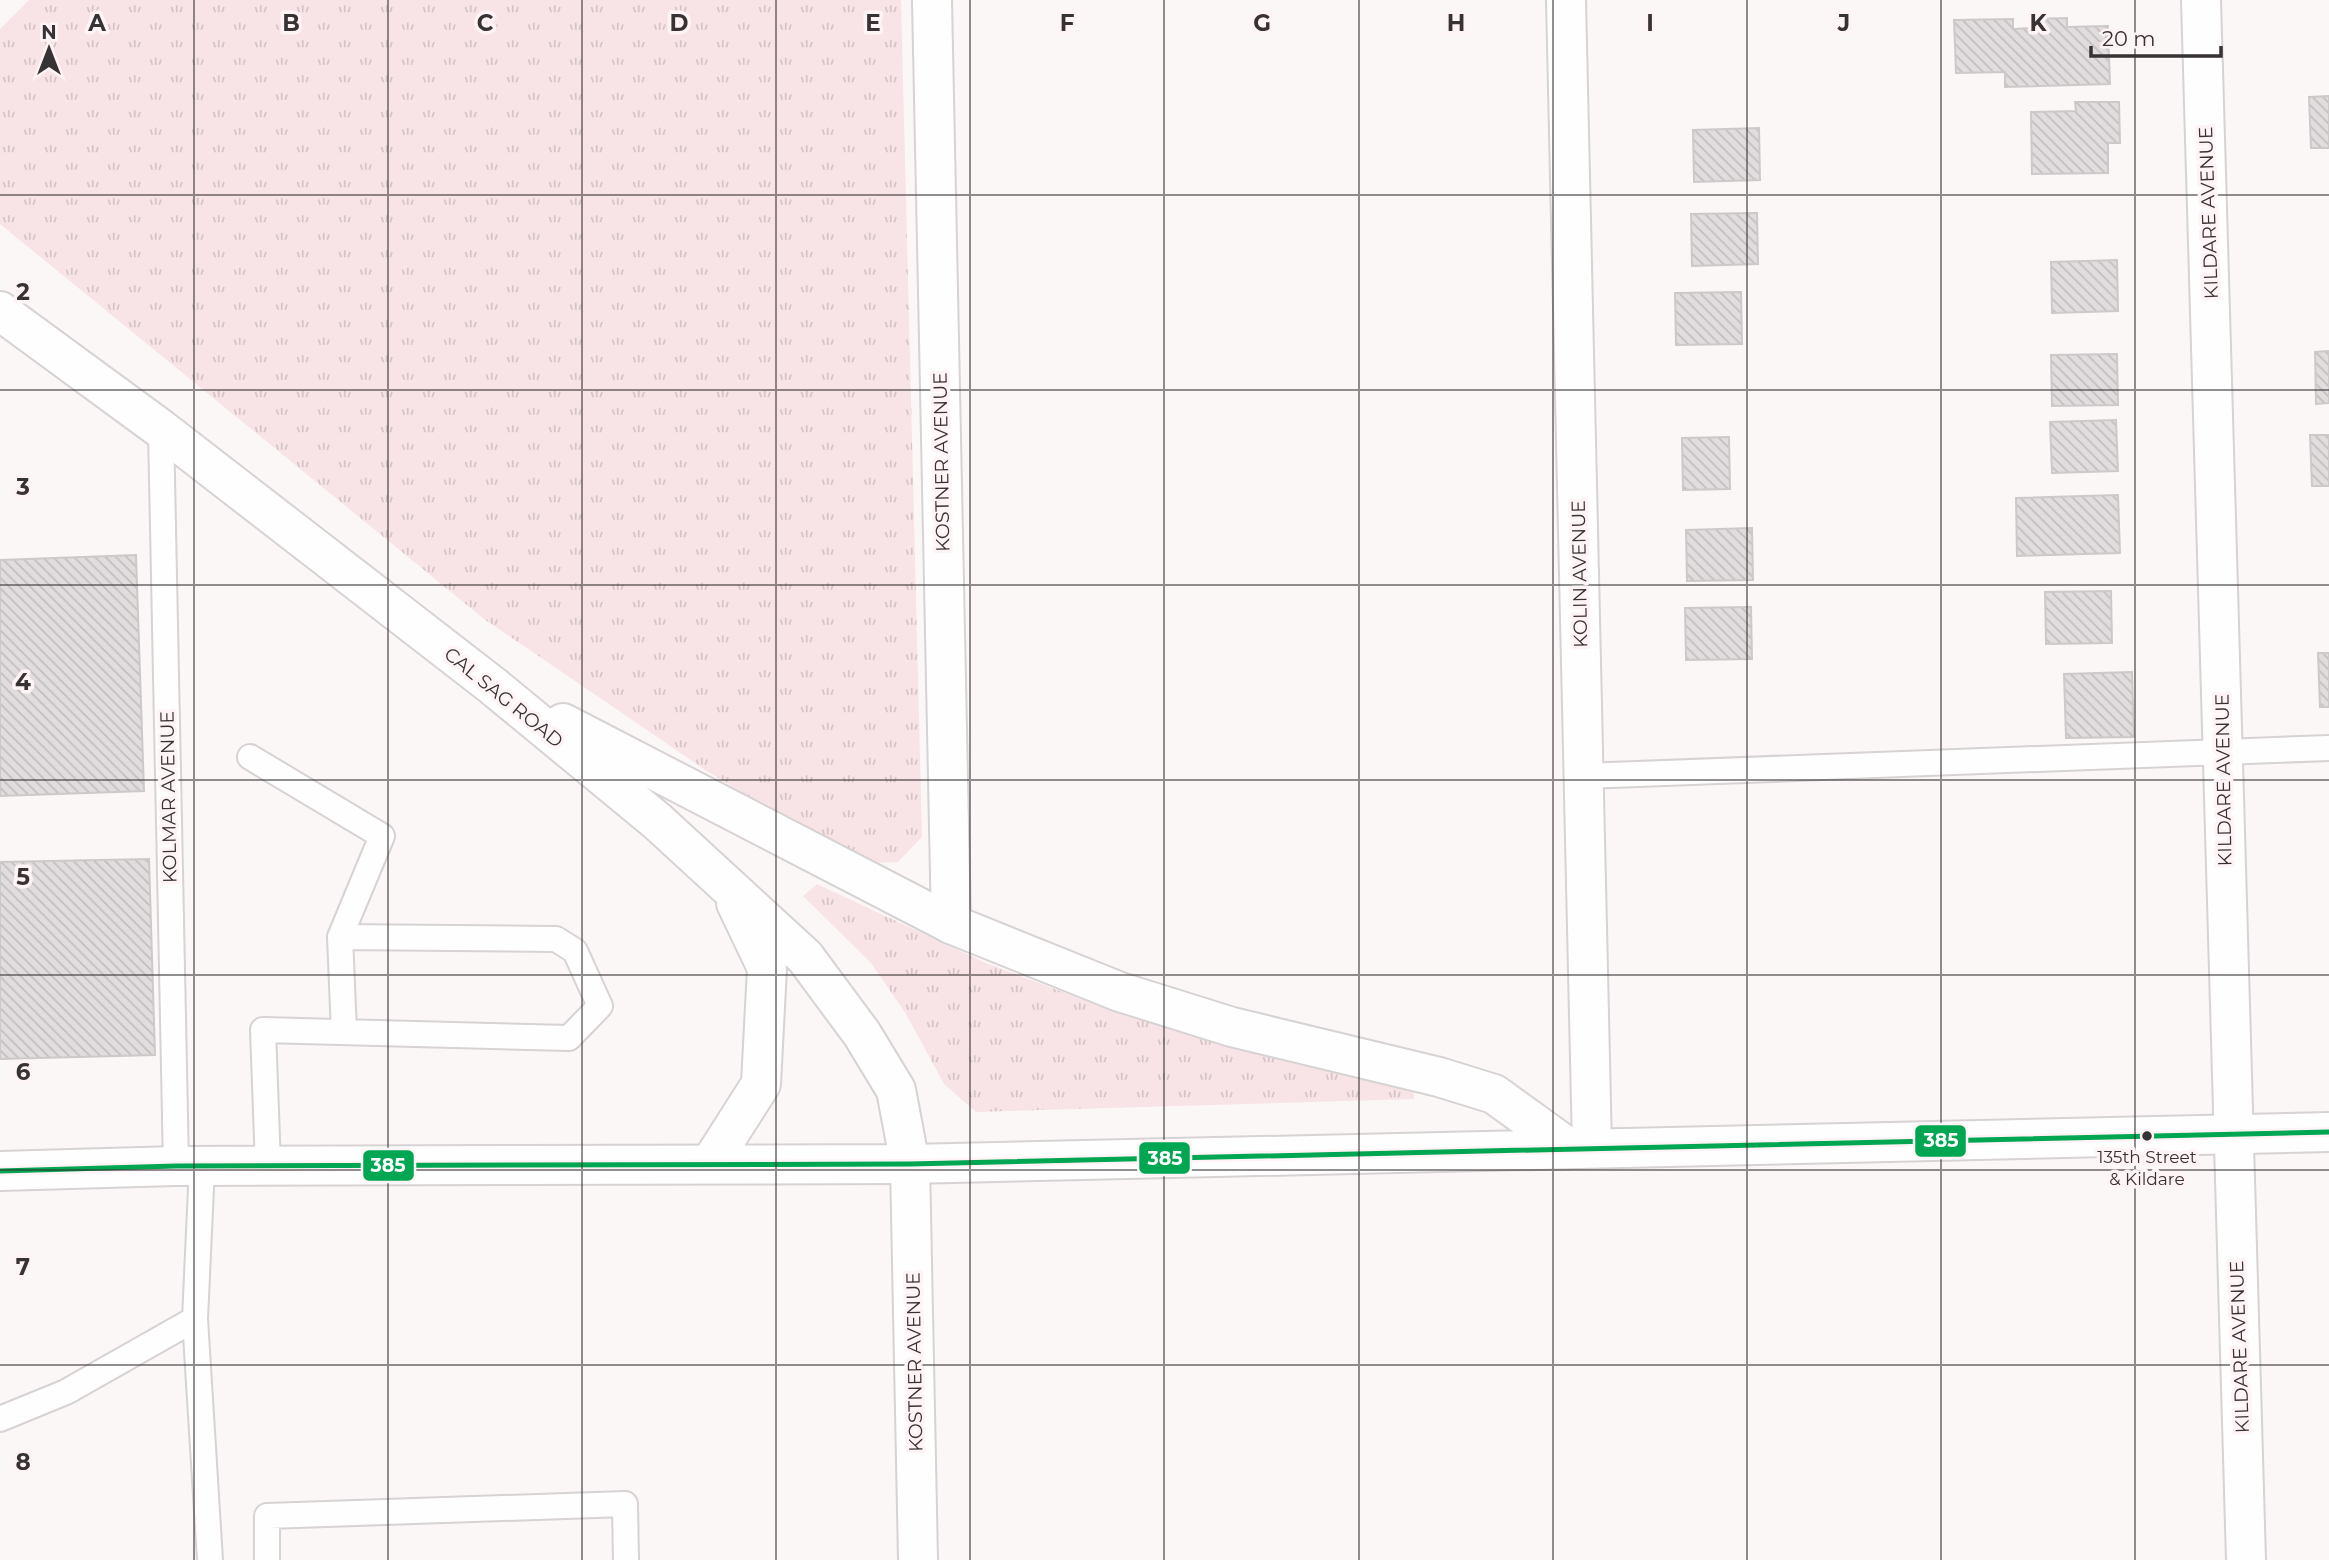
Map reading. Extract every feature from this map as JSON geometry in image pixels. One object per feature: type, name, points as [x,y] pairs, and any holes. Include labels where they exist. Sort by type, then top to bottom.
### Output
[{"type":"street","name":"KOSTNER AVENUE","points":[[932,0],[951,924]]},
{"type":"street","name":"KOLIN AVENUE","points":[[1566,0],[1584,776],[1581,1149]]},
{"type":"street","name":"KILDARE AVENUE","points":[[2201,0],[2246,1560]]},
{"type":"street","name":"CAL SAG ROAD","points":[[0,311],[161,429],[493,686],[657,821],[805,957],[862,1034],[896,1090],[910,1164]]},
{"type":"street","points":[[493,686],[951,924],[1120,992],[1232,1027],[1439,1077],[1494,1094],[1581,1149]]},
{"type":"street","points":[[710,1164],[761,1084],[767,968],[727,886]]},
{"type":"street","points":[[0,1171],[189,1166],[910,1164],[2329,1132]]},
{"type":"street","name":"KOSTNER AVENUE","points":[[910,1164],[918,1560]]},
{"type":"lane","name":"KOLMAR AVENUE","points":[[161,429],[195,1319],[210,1560]]},
{"type":"lane","points":[[1584,776],[2329,748]]},
{"type":"lane","points":[[250,757],[382,836],[341,937],[344,1032]]},
{"type":"lane","points":[[268,1166],[263,1030],[569,1038],[600,1006],[575,951],[556,939],[341,937]]},
{"type":"lane","points":[[0,1419],[66,1392],[195,1319]]},
{"type":"lane","points":[[267,1560],[267,1516],[625,1504],[626,1560]]},
{"type":"green space","points":[[29,0],[901,0],[922,837],[898,862],[871,863],[787,821],[704,769],[484,619],[0,224],[0,29]]},
{"type":"green space","points":[[817,884],[986,963],[1126,1016],[1259,1051],[1413,1083],[1414,1099],[976,1112],[944,1084],[906,1014],[871,963],[803,896]]},
{"type":"building","points":[[2067,18],[2067,27],[2108,26],[2110,84],[2005,87],[2005,72],[1956,73],[1954,20],[2013,19],[2013,29],[2033,28],[2033,19]]},
{"type":"building","points":[[2329,96],[2329,148],[2311,148],[2309,97]]},
{"type":"building","points":[[2075,102],[2119,102],[2120,143],[2108,143],[2108,173],[2032,174],[2031,112],[2076,111]]},
{"type":"building","points":[[1759,128],[1760,180],[1694,182],[1693,130]]},
{"type":"building","points":[[1757,213],[1758,264],[1692,266],[1691,214]]},
{"type":"building","points":[[2117,260],[2118,311],[2052,313],[2051,262]]},
{"type":"building","points":[[1741,292],[1742,344],[1676,345],[1675,293]]},
{"type":"building","points":[[2329,351],[2329,403],[2316,404],[2315,352]]},
{"type":"building","points":[[2117,354],[2118,405],[2052,406],[2051,355]]},
{"type":"building","points":[[2116,420],[2118,471],[2052,473],[2050,422]]},
{"type":"building","points":[[2310,435],[2329,435],[2329,486],[2312,486]]},
{"type":"building","points":[[1729,437],[1730,489],[1683,490],[1682,438]]},
{"type":"building","points":[[2118,495],[2120,553],[2017,556],[2016,498]]},
{"type":"building","points":[[1752,528],[1753,580],[1687,581],[1686,530]]},
{"type":"building","points":[[136,555],[144,791],[0,796],[0,560]]},
{"type":"building","points":[[2111,591],[2112,643],[2046,644],[2045,592]]},
{"type":"building","points":[[1751,607],[1752,659],[1686,660],[1685,608]]},
{"type":"building","points":[[2318,653],[2329,653],[2329,707],[2320,707]]},
{"type":"building","points":[[2132,672],[2134,737],[2066,738],[2064,674]]},
{"type":"building","points":[[149,859],[155,1055],[0,1059],[0,862]]},
{"type":"transit line","name":"385","points":[[0,1171],[176,1166],[910,1164],[2329,1132]]},
{"type":"place","name":"135th Street & Kildare","points":[[2147,1136]]}]
